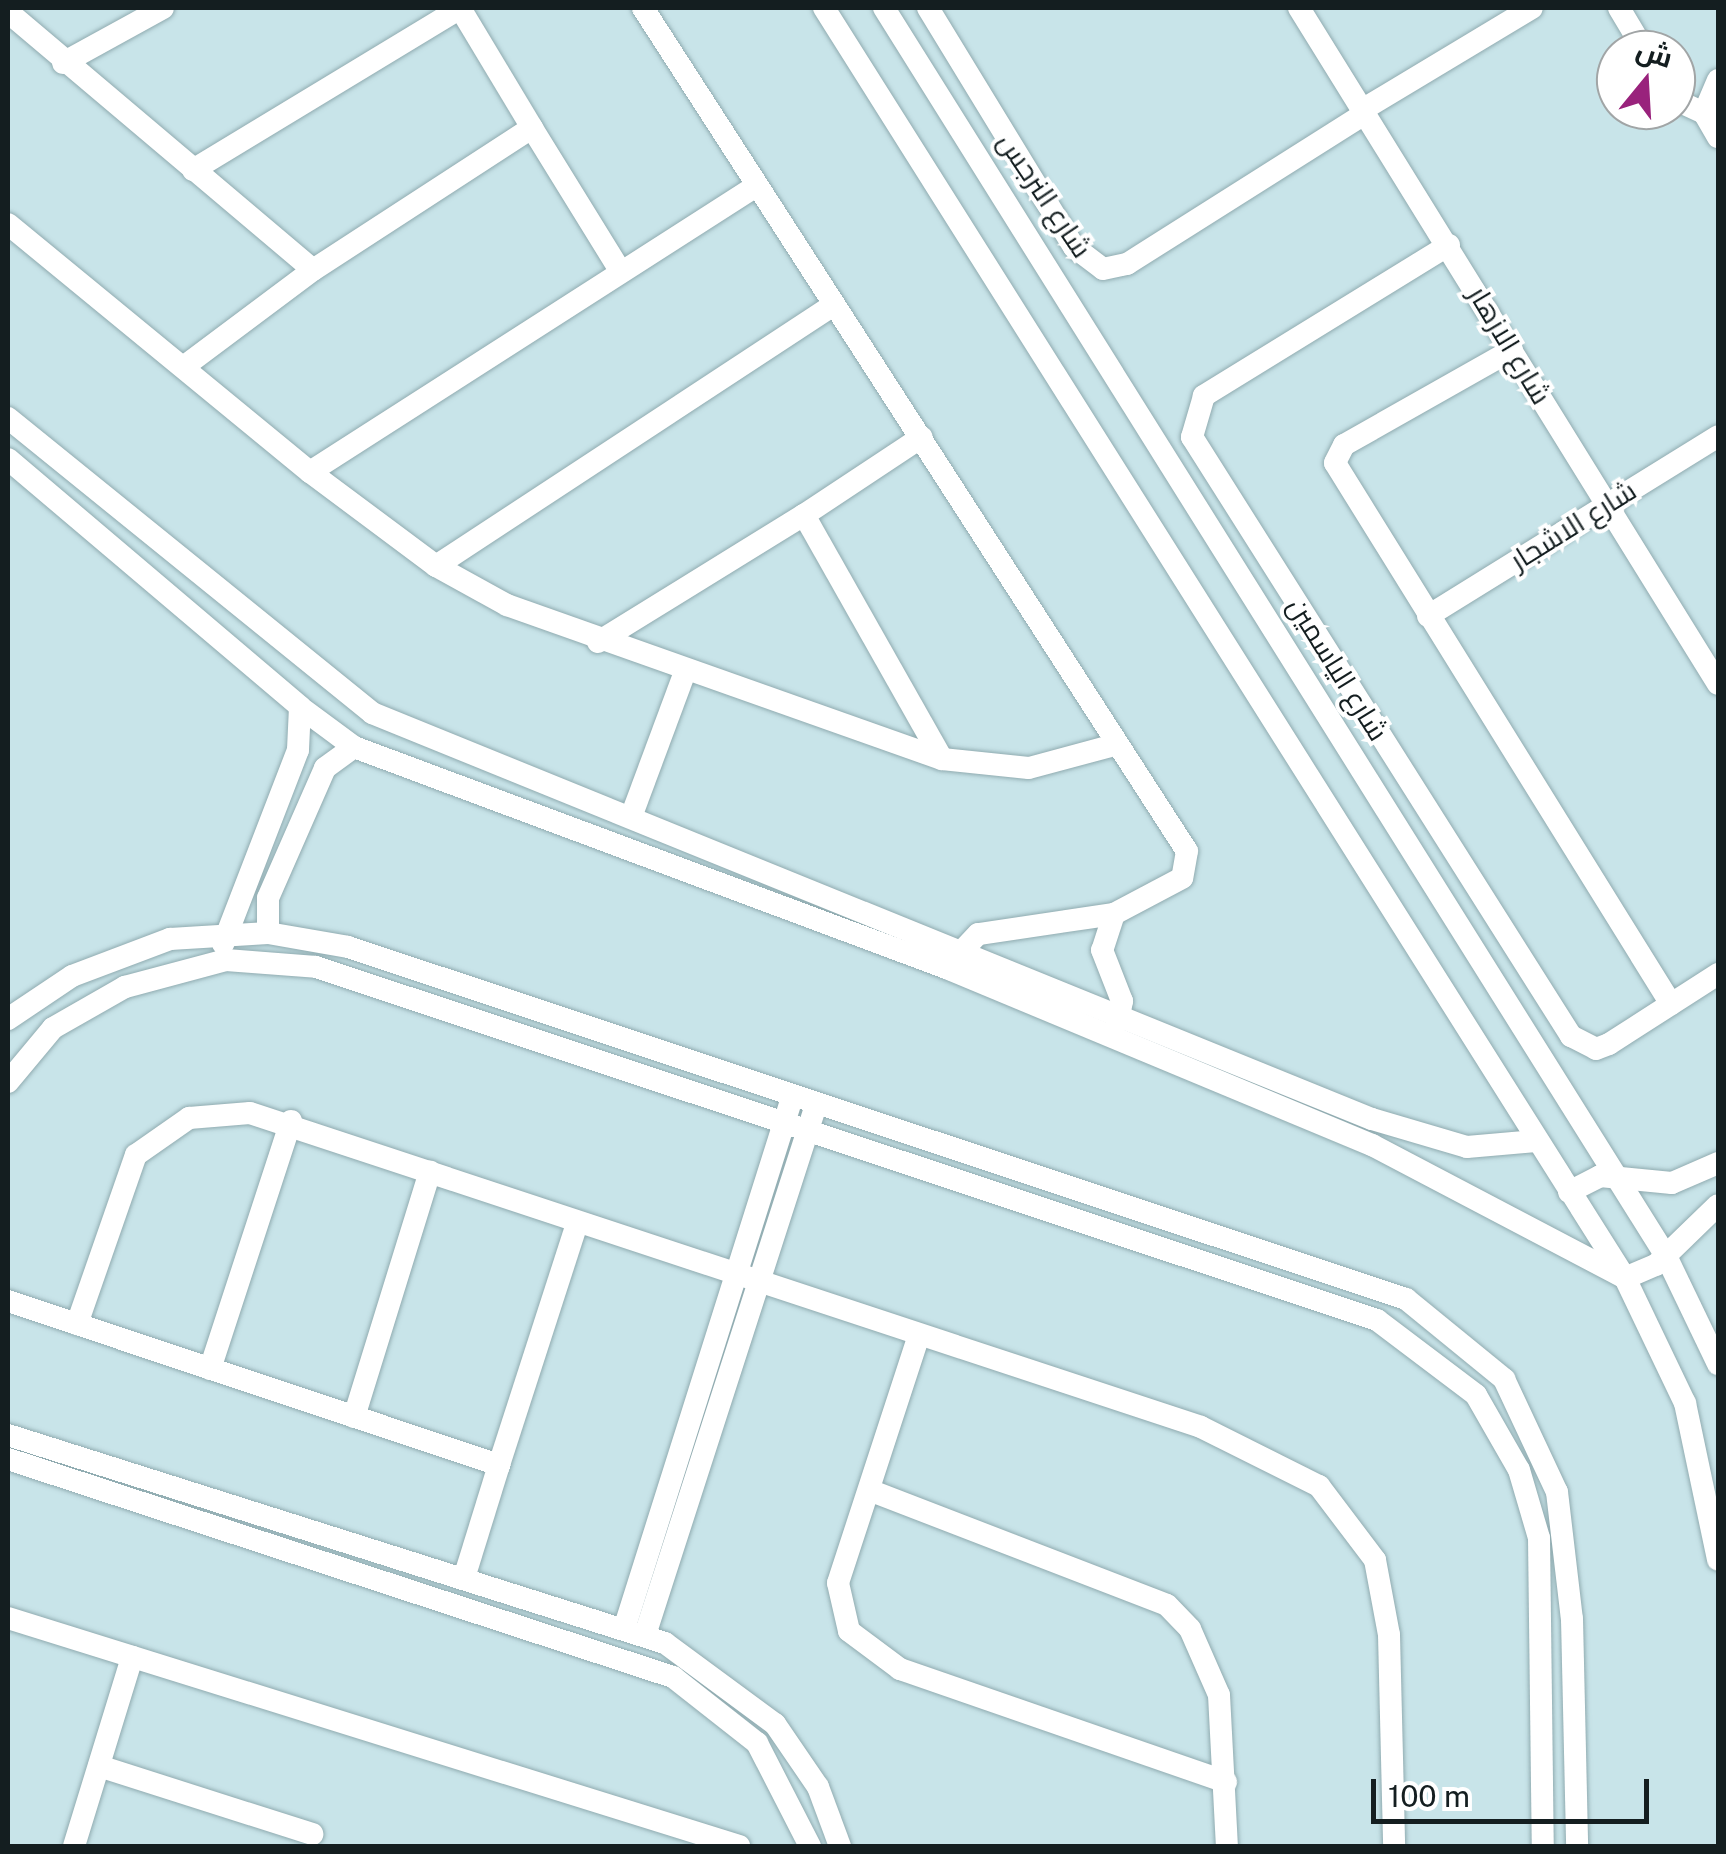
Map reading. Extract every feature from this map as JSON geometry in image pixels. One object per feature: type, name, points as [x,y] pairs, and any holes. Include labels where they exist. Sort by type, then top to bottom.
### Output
[{"type":"street","points":[[63,63],[163,8]]},
{"type":"street","points":[[193,170],[460,8],[618,269]]},
{"type":"street","points":[[643,8],[1189,859],[1182,878],[1114,914],[989,930],[961,948],[949,969]]},
{"type":"street","points":[[824,8],[1625,1278],[1685,1403],[1718,1560]]},
{"type":"street","points":[[884,8],[1666,1256],[1718,1364]]},
{"type":"street","name":"شارع النرجس","points":[[928,8],[1079,254],[1115,268],[1363,112]]},
{"type":"street","name":"شارع الازهار","points":[[1299,8],[1450,245],[1718,684]]},
{"type":"street","points":[[1363,112],[1532,8]]},
{"type":"street","points":[[1619,8],[1632,30]]},
{"type":"street","points":[[8,12],[63,63],[313,270]]},
{"type":"street","points":[[1704,114],[1718,80]]},
{"type":"street","points":[[1696,110],[1704,114],[1718,137]]},
{"type":"street","points":[[186,365],[313,270],[532,128]]},
{"type":"street","points":[[976,159],[1008,142]]},
{"type":"street","points":[[310,472],[618,269],[756,186]]},
{"type":"street","points":[[8,224],[186,365],[310,472],[436,566],[598,642],[942,760],[1029,768],[1114,745]]},
{"type":"street","name":"شارع الياسمين","points":[[1450,245],[1204,396],[1192,438],[1582,1045],[1609,1044],[1718,974]]},
{"type":"street","points":[[436,566],[834,305]]},
{"type":"street","points":[[1512,350],[1338,452],[1338,472],[1671,1004]]},
{"type":"street","points":[[8,418],[372,713],[1416,1134],[1467,1147],[1536,1141]]},
{"type":"street","name":"شارع الاشجار","points":[[1428,616],[1718,436]]},
{"type":"street","points":[[598,642],[922,438]]},
{"type":"street","points":[[8,459],[300,707],[354,747],[949,969],[1372,1144],[1625,1278]]},
{"type":"street","points":[[1196,511],[1226,492]]},
{"type":"street","points":[[804,515],[942,760]]},
{"type":"street","points":[[631,817],[685,672]]},
{"type":"street","points":[[226,960],[222,931],[298,750],[300,707]]},
{"type":"street","points":[[268,933],[268,898],[325,768],[354,747]]},
{"type":"street","points":[[650,858],[661,828]]},
{"type":"street","points":[[1440,898],[1456,854]]},
{"type":"street","points":[[1112,1038],[1121,1012],[1102,950],[1114,914]]},
{"type":"street","points":[[8,1019],[116,957],[222,931],[268,933],[429,971],[1374,1284],[1440,1320],[1504,1379],[1546,1457],[1569,1558],[1577,1846]]},
{"type":"street","points":[[8,1082],[86,1005],[226,960],[364,980],[786,1116],[1376,1320],[1450,1368],[1500,1428],[1538,1538],[1543,1846]]},
{"type":"street","points":[[749,1277],[794,1091]]},
{"type":"street","points":[[635,1632],[749,1277],[818,1099]]},
{"type":"street","points":[[77,1324],[126,1172],[148,1143],[218,1112],[291,1121],[577,1223],[749,1277],[1276,1458],[1351,1520],[1374,1560],[1390,1635],[1394,1846]]},
{"type":"street","points":[[210,1369],[291,1121]]},
{"type":"street","points":[[1568,1192],[1614,1176],[1672,1182],[1718,1164]]},
{"type":"street","points":[[354,1416],[430,1172]]},
{"type":"street","points":[[1109,1226],[1120,1199]]},
{"type":"street","points":[[1625,1278],[1666,1256],[1718,1205]]},
{"type":"street","points":[[464,1578],[577,1223]]},
{"type":"street","points":[[8,1301],[500,1466]]},
{"type":"street","points":[[919,1335],[836,1602],[862,1645],[900,1668],[1226,1782]]},
{"type":"street","points":[[8,1435],[635,1632],[714,1671],[775,1724],[818,1787],[840,1846]]},
{"type":"street","points":[[8,1458],[502,1618],[700,1692],[780,1775],[810,1846]]},
{"type":"street","points":[[870,1490],[1167,1605],[1190,1629],[1219,1695],[1227,1846]]},
{"type":"street","points":[[502,1618],[509,1592]]},
{"type":"street","points":[[8,1618],[738,1846]]},
{"type":"street","points":[[74,1846],[132,1657]]},
{"type":"street","points":[[99,1766],[312,1834]]}]
